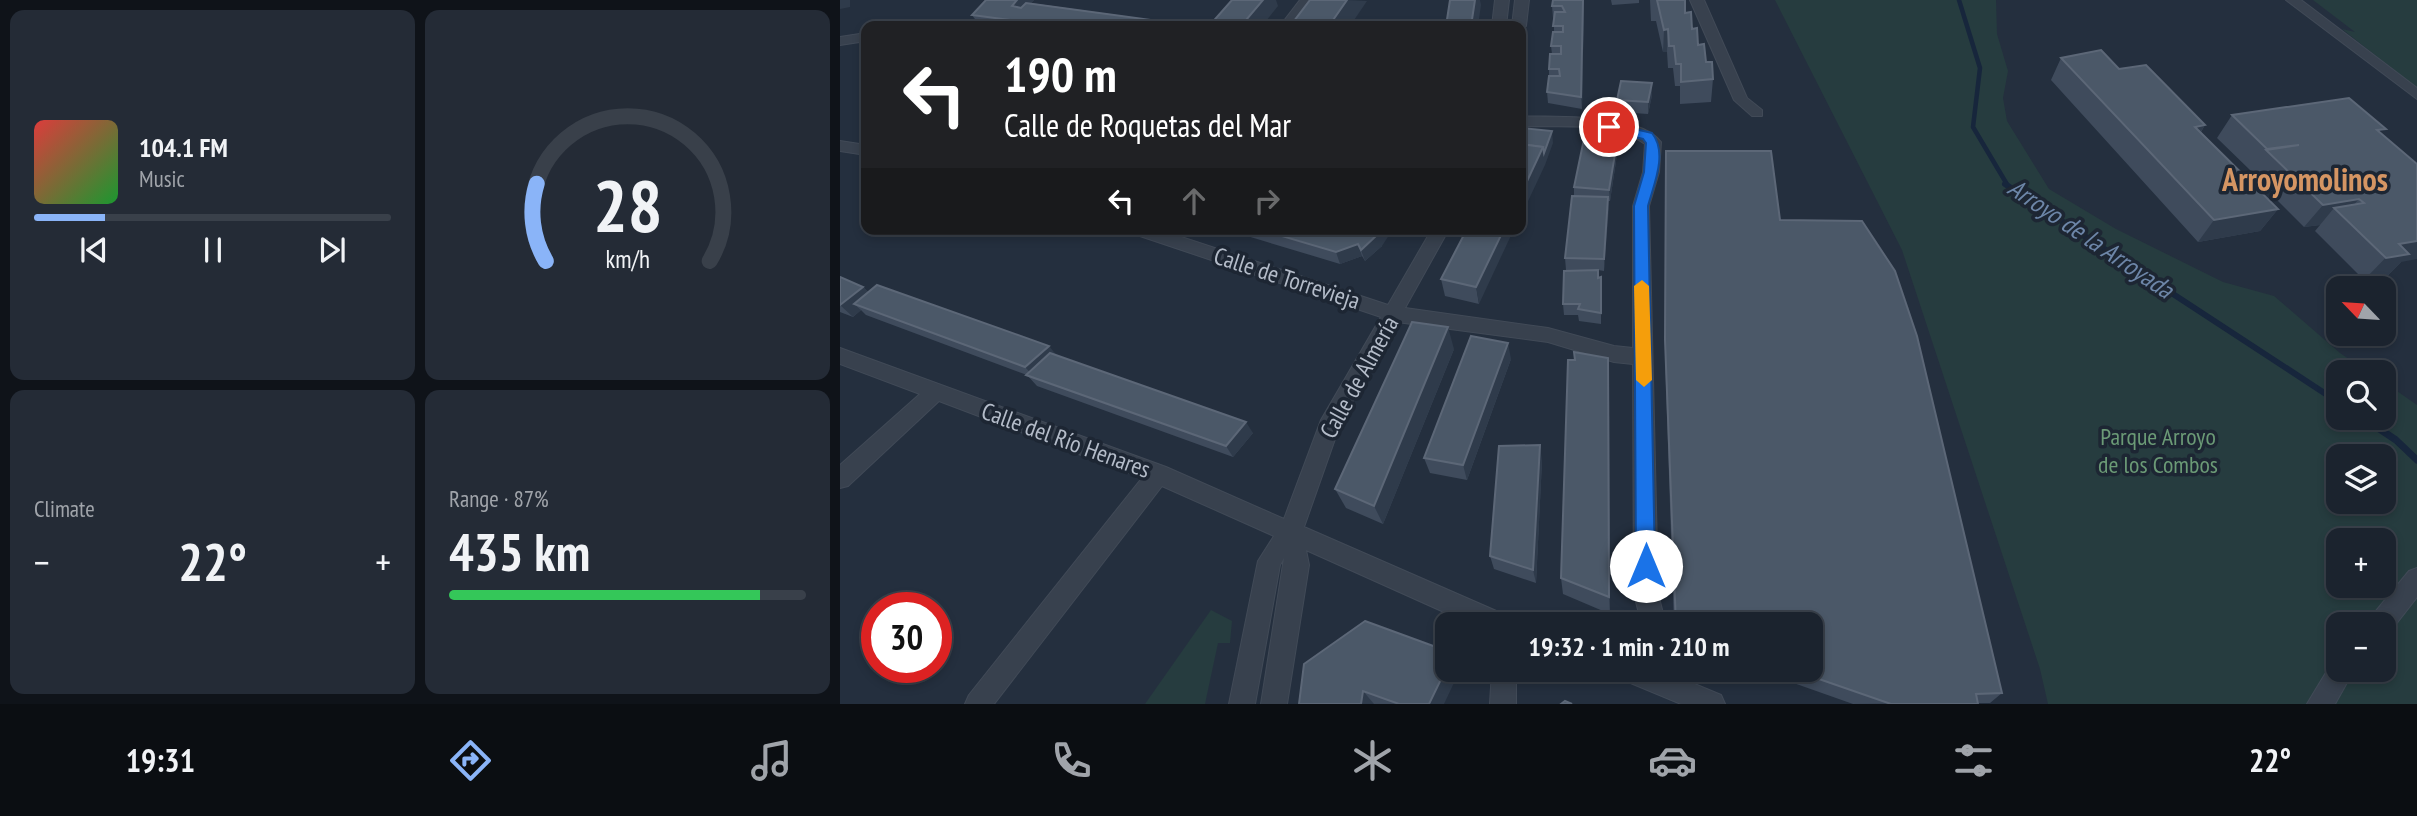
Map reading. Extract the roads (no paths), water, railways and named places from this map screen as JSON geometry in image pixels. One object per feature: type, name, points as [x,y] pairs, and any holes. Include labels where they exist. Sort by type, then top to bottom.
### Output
[{"type":"street","points":[[1291,21],[1307,0]]},
{"type":"street","points":[[1500,21],[1502,0]]},
{"type":"street","points":[[1520,21],[1522,0]]},
{"type":"street","points":[[1696,0],[1741,100],[1757,113]]},
{"type":"street","points":[[2293,0],[2417,95]]},
{"type":"street","points":[[840,54],[853,39]]},
{"type":"street","points":[[1526,121],[1609,127],[1647,136],[1653,142],[1651,172],[1641,206],[1646,594],[1651,612]]},
{"type":"street","points":[[840,146],[861,149]]},
{"type":"street","name":"Calle de Torrevieja","points":[[1155,235],[1393,314],[1548,335],[1614,354],[1644,357]]},
{"type":"street","name":"Calle de Almería","points":[[1291,531],[1331,420],[1438,235]]},
{"type":"street","name":"Calle del Río Henares","points":[[840,356],[1158,474],[1472,612]]},
{"type":"street","points":[[840,479],[935,392]]},
{"type":"street","points":[[978,704],[1158,474]]},
{"type":"street","points":[[1242,704],[1269,561],[1291,531]]},
{"type":"street","points":[[1274,704],[1297,565],[1291,531]]},
{"type":"street","points":[[2390,612],[2417,579]]},
{"type":"street","points":[[1503,704],[1504,682]]},
{"type":"street","points":[[1669,682],[1712,704]]},
{"type":"street","points":[[2320,704],[2334,682]]},
{"type":"waterway","name":"Arroyo de la Arroyada","points":[[1959,0],[1980,68],[1973,127],[2008,186]]},
{"type":"waterway","name":"Arroyo de la Arroyada","points":[[2008,186],[2326,394]]},
{"type":"waterway","name":"Arroyo de la Arroyada","points":[[2381,430],[2417,460]]},
{"type":"district","name":"Arroyomolinos","points":[[2305,179]]},
{"type":"park label","name":"Parque Arroyo de los Combos","points":[[2158,450]]}]
